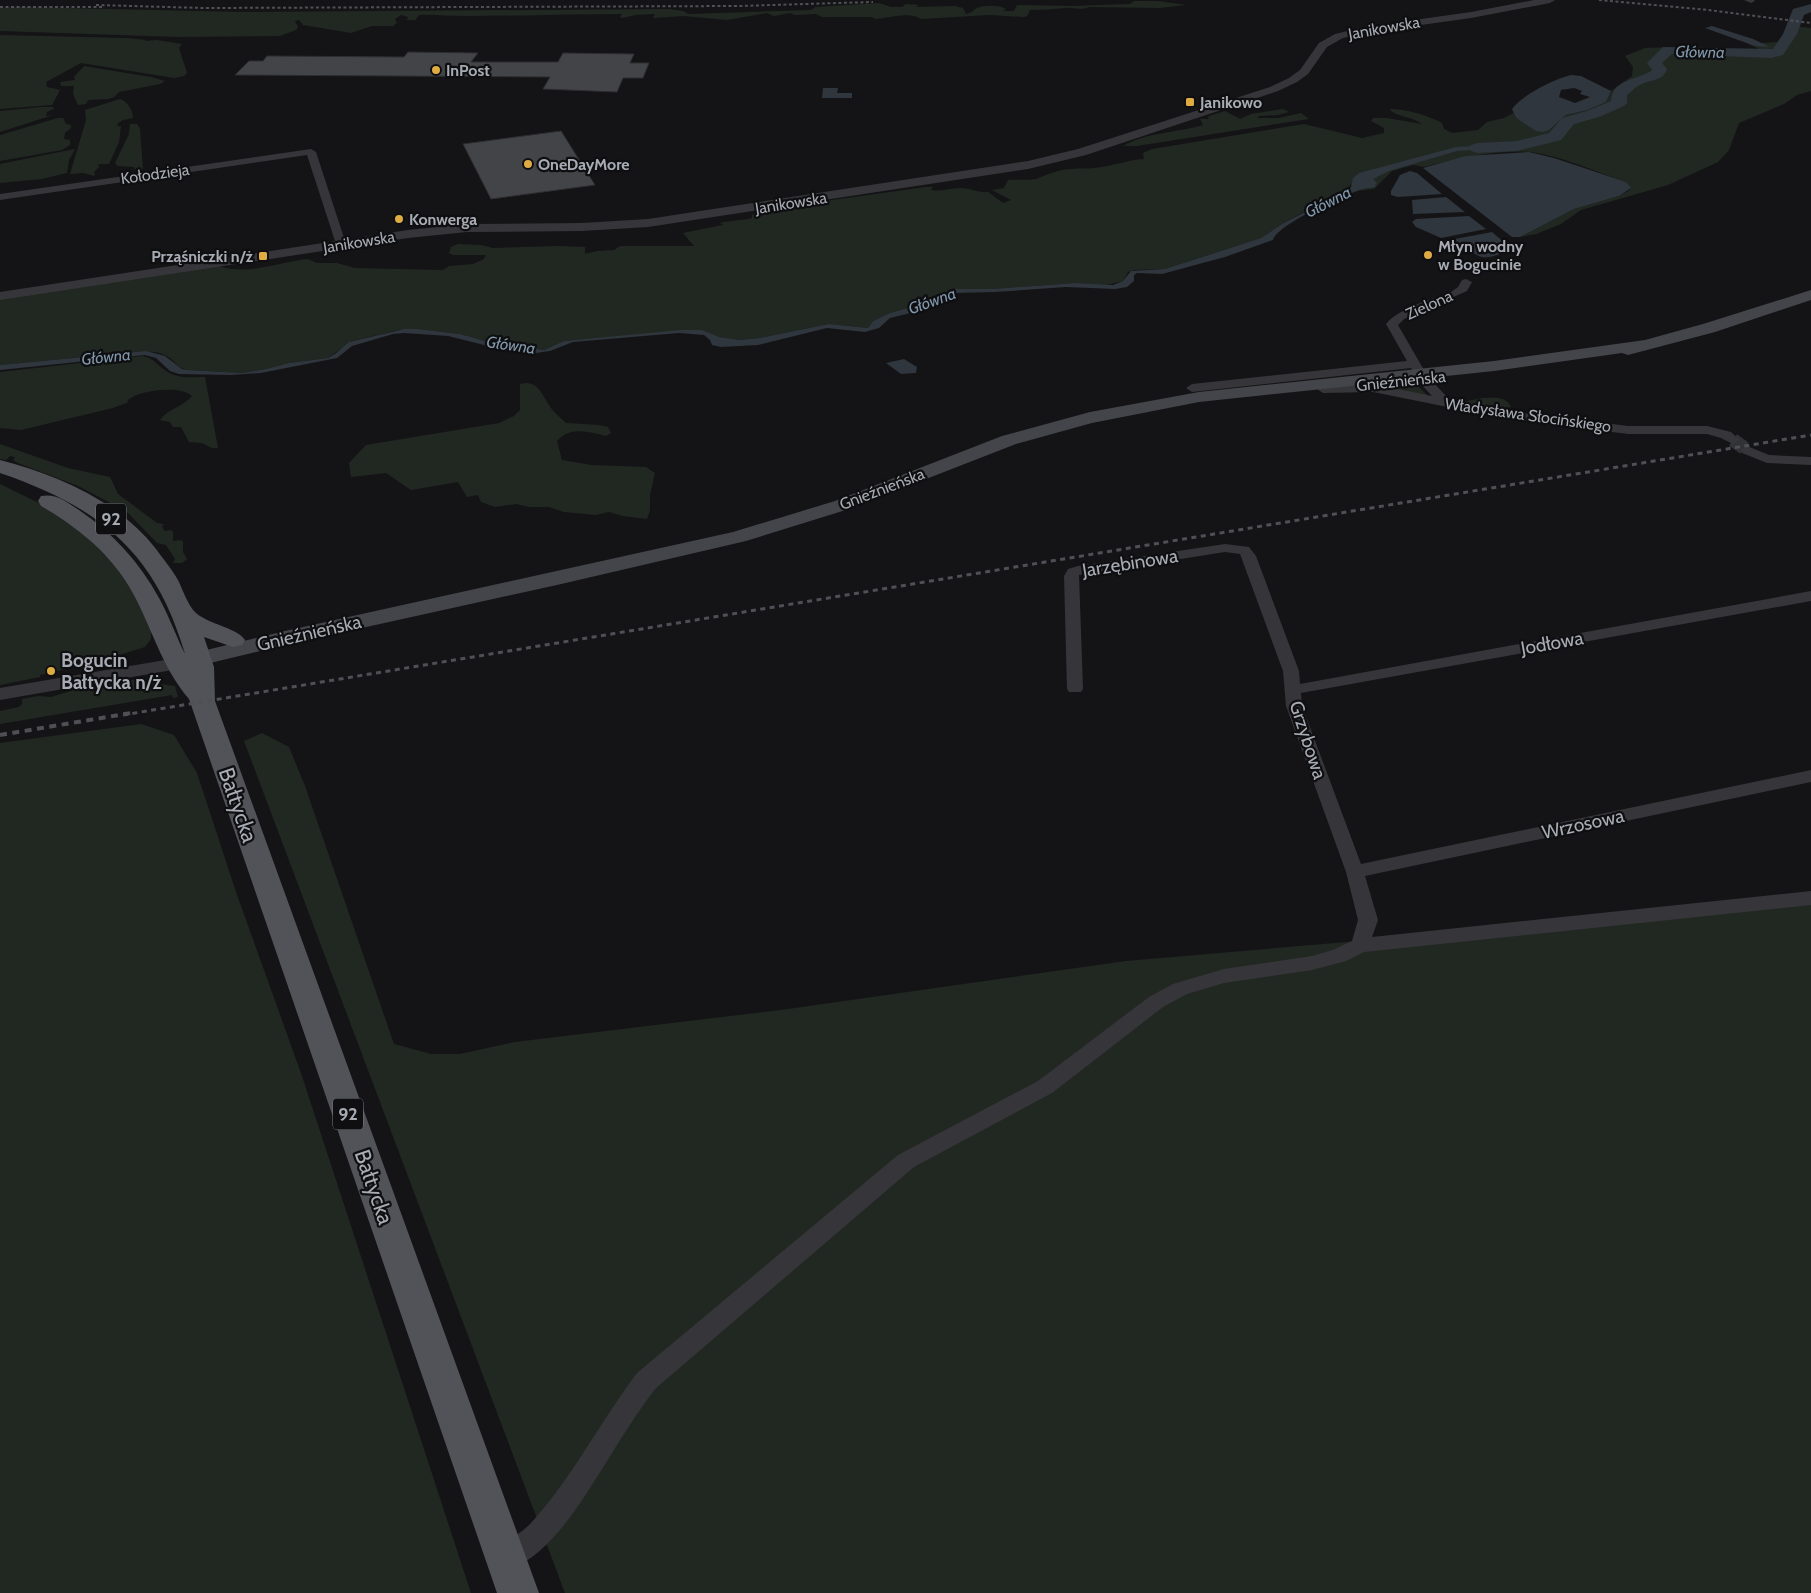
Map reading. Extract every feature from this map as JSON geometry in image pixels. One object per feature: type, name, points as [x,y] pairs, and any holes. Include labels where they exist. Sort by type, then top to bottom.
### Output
[{"type":"main road","name":"Gnieźnieńska","points":[[189,664],[285,638],[604,568],[771,528],[842,505],[1009,440],[1090,418],[1180,399],[1233,392],[1419,372],[1579,361],[1620,353],[1709,328],[1811,295]]},
{"type":"main road","name":"Gnieźnieńska","points":[[1157,405],[1323,388],[1419,372]]},
{"type":"main road","name":"Bałtycka","points":[[0,466],[59,488],[92,506],[122,527],[156,563],[172,588],[186,616],[189,664]]},
{"type":"main road","name":"Bałtycka","points":[[0,478],[55,504],[78,519],[113,549],[142,587],[189,664],[512,1576]]},
{"type":"main road","name":"Gnieźnieńska","points":[[189,664],[233,640],[506,583],[604,568]]},
{"type":"main road","points":[[186,616],[200,627],[233,640]]},
{"type":"street","name":"Janikowska","points":[[0,296],[341,244],[467,228],[582,227],[648,223],[1028,166],[1101,146],[1279,86],[1304,72],[1323,45],[1345,34],[1546,1]]},
{"type":"street","name":"Kołodzieja","points":[[0,197],[311,152],[341,244]]},
{"type":"street","name":"Zielona","points":[[1419,372],[1394,331],[1392,324],[1407,314],[1455,294],[1463,289],[1466,282]]},
{"type":"street","points":[[1192,388],[1419,372],[1445,403]]},
{"type":"street","name":"Władysława Słocińskiego","points":[[1323,388],[1373,388],[1507,415],[1602,427],[1717,432],[1733,440]]},
{"type":"street","points":[[1748,450],[1767,459],[1811,462]]},
{"type":"street","name":"Jarzębinowa","points":[[1075,688],[1073,572],[1225,548],[1244,550]]},
{"type":"street","name":"Grzybowa","points":[[1244,550],[1249,556],[1291,671],[1294,706],[1355,872],[1368,920],[1363,938]]},
{"type":"street","name":"Jodłowa","points":[[1293,690],[1811,596]]},
{"type":"street","name":"Gnieźnieńska","points":[[6,693],[189,664]]},
{"type":"street","name":"Wrzosowa","points":[[1355,872],[1811,776]]},
{"type":"street","points":[[512,1576],[536,1537],[563,1507],[629,1404],[646,1381],[906,1161],[1045,1087],[1156,1002],[1180,989],[1224,976],[1312,963],[1339,956],[1363,938],[1811,898]]},
{"type":"shaded area","points":[[1134,1],[1158,1],[1186,5],[1159,8],[1089,7],[1083,9],[1030,10],[1027,16],[1024,17],[989,15],[921,19],[911,15],[875,19],[872,17],[822,17],[816,14],[795,15],[790,13],[774,16],[767,13],[727,20],[683,16],[653,18],[655,14],[622,18],[620,17],[622,14],[419,15],[415,20],[407,20],[408,17],[401,15],[395,19],[397,23],[393,26],[372,26],[351,33],[303,25],[299,20],[295,21],[298,27],[296,30],[280,36],[178,37],[0,31],[0,8],[21,7],[242,12],[670,9],[689,14],[811,10],[815,7],[879,3],[891,7],[902,7],[906,4],[919,5],[916,7],[955,6],[963,8],[966,14],[977,8],[987,6],[1006,9],[1003,11],[1014,11],[1017,5],[1073,6],[1130,4]]},
{"type":"shaded area","points":[[1794,26],[1811,28],[1811,91],[1797,95],[1784,104],[1739,123],[1729,150],[1718,162],[1668,185],[1581,210],[1561,224],[1536,234],[1520,237],[1574,209],[1619,196],[1630,190],[1626,182],[1567,161],[1531,152],[1491,153],[1424,167],[1413,165],[1392,171],[1374,189],[1356,191],[1352,183],[1349,187],[1282,224],[1261,238],[1165,269],[1134,270],[1128,272],[1123,281],[1106,285],[1075,283],[992,289],[953,289],[925,303],[890,313],[873,321],[868,328],[829,324],[740,340],[719,337],[696,330],[564,341],[544,350],[492,343],[460,334],[414,329],[398,330],[352,341],[328,358],[289,363],[242,373],[187,370],[180,367],[166,355],[148,352],[0,365],[0,299],[219,266],[241,270],[308,259],[317,263],[337,263],[355,268],[443,270],[449,266],[473,264],[484,259],[486,255],[453,255],[449,253],[451,247],[458,244],[481,245],[493,248],[585,247],[585,254],[614,250],[620,246],[694,246],[683,233],[723,225],[720,223],[724,222],[752,218],[752,215],[765,210],[783,209],[807,204],[810,204],[808,206],[818,206],[825,201],[926,187],[933,187],[931,190],[960,188],[988,192],[1003,203],[1011,200],[992,190],[1004,188],[1008,180],[1036,179],[1064,170],[1095,168],[1144,159],[1143,153],[1152,149],[1304,124],[1362,138],[1384,133],[1384,128],[1371,121],[1373,118],[1387,118],[1422,124],[1389,109],[1409,111],[1430,117],[1442,123],[1444,129],[1452,133],[1478,130],[1487,122],[1504,118],[1513,113],[1515,116],[1549,130],[1566,115],[1588,110],[1606,102],[1611,91],[1632,76],[1633,67],[1625,56],[1645,48],[1671,47],[1679,50],[1766,52],[1748,44],[1789,39]]},
{"type":"shaded area","points":[[0,35],[126,38],[182,44],[179,48],[187,73],[184,76],[174,78],[81,63],[46,82],[47,87],[60,90],[52,105],[0,109]]},
{"type":"shaded area","points":[[84,66],[165,81],[160,84],[119,92],[114,97],[108,99],[88,100],[86,104],[78,105],[73,94],[74,86],[61,86],[60,82],[75,80],[74,77]]},
{"type":"shaded area","points":[[120,99],[129,106],[133,118],[118,123],[117,126],[121,126],[119,142],[109,164],[98,164],[99,167],[94,172],[95,176],[83,173],[70,174],[86,120],[85,110]]},
{"type":"shaded area","points":[[53,107],[54,109],[47,112],[46,116],[53,115],[0,132],[0,111]]},
{"type":"shaded area","points":[[1283,109],[1289,112],[1278,115],[1259,116],[1257,118],[1279,118],[1301,113],[1309,119],[1137,146],[1123,146],[1152,135],[1203,125],[1200,119],[1208,119],[1209,116],[1225,111],[1240,119],[1251,114]]},
{"type":"shaded area","points":[[63,118],[66,124],[71,125],[71,128],[65,133],[64,139],[70,140],[70,145],[62,150],[0,161],[0,135]]},
{"type":"shaded area","points":[[130,124],[137,124],[140,129],[143,169],[118,166],[115,163],[129,134]]},
{"type":"shaded area","points":[[75,149],[69,160],[67,173],[42,179],[0,183],[0,164]]},
{"type":"shaded area","points":[[143,356],[156,362],[170,374],[185,377],[205,377],[218,448],[212,448],[202,443],[189,442],[181,427],[173,427],[170,422],[160,420],[192,396],[169,390],[140,394],[132,397],[127,401],[129,402],[113,408],[21,430],[0,428],[0,372]]},
{"type":"shaded area","points":[[1413,382],[1428,396],[1378,385]]},
{"type":"shaded area","points":[[520,384],[535,385],[538,388],[552,410],[566,423],[608,427],[611,433],[606,436],[580,431],[562,436],[557,441],[562,460],[591,465],[646,467],[655,473],[647,519],[609,512],[596,515],[564,512],[549,507],[529,507],[516,504],[495,507],[481,502],[478,495],[467,497],[458,482],[411,490],[386,473],[351,477],[349,463],[366,445],[499,423],[514,416],[520,410]]},
{"type":"shaded area","points":[[1482,398],[1503,399],[1511,407],[1499,410],[1462,402]]},
{"type":"shaded area","points":[[0,444],[68,468],[110,477],[118,494],[157,523],[164,524],[162,527],[165,531],[171,530],[173,532],[173,541],[181,540],[183,542],[183,552],[187,559],[182,563],[173,563],[175,559],[166,545],[157,543],[126,511],[78,486],[18,463],[13,460],[15,457],[10,456],[6,460],[0,459]]},
{"type":"shaded area","points":[[0,484],[43,505],[78,528],[125,575],[151,629],[151,639],[145,647],[100,661],[40,675],[40,677],[0,685]]},
{"type":"shaded area","points":[[138,679],[144,682],[175,686],[178,697],[173,698],[172,695],[0,724],[0,711],[19,707],[22,704],[22,699],[38,696],[51,697],[74,690]]},
{"type":"shaded area","points":[[141,724],[174,735],[197,773],[236,892],[302,1076],[471,1593],[0,1593],[0,743]]},
{"type":"shaded area","points":[[262,733],[289,747],[305,786],[394,1044],[431,1054],[460,1054],[515,1042],[788,1009],[1126,961],[1370,940],[1811,893],[1811,1593],[565,1593],[244,741]]},
{"type":"water","points":[[1712,26],[1753,39],[1770,47],[1755,46],[1705,28]]},
{"type":"water","points":[[1571,75],[1581,76],[1611,91],[1606,102],[1588,110],[1566,115],[1549,130],[1543,132],[1536,131],[1515,116],[1512,109],[1523,98],[1539,88]],"holes":[[[1574,88],[1582,91],[1580,94],[1590,97],[1575,103],[1559,97],[1561,90]]]},
{"type":"water","points":[[823,88],[838,88],[837,93],[852,93],[852,98],[822,98]]},
{"type":"water","points":[[1515,144],[1519,147],[1457,151],[1389,171],[1373,179],[1377,183],[1376,187],[1359,190],[1310,212],[1286,227],[1273,240],[1225,257],[1162,274],[1137,273],[1134,275],[1134,281],[1127,287],[1115,289],[1066,287],[955,293],[947,295],[937,305],[890,318],[879,328],[865,332],[827,328],[758,345],[721,347],[712,345],[710,340],[704,335],[679,333],[573,342],[550,351],[536,353],[488,346],[448,336],[404,333],[393,334],[352,346],[337,358],[261,373],[231,375],[179,374],[170,371],[156,358],[145,355],[0,370],[0,365],[146,351],[165,356],[182,369],[242,373],[289,363],[328,358],[349,342],[404,329],[460,334],[492,343],[544,350],[564,341],[681,330],[702,330],[719,337],[740,340],[829,324],[868,328],[873,321],[890,313],[925,303],[953,289],[992,289],[1075,283],[1113,285],[1123,281],[1131,271],[1165,269],[1261,238],[1282,224],[1347,190],[1351,187],[1353,178],[1359,173],[1456,147]]},
{"type":"water","points":[[1529,152],[1554,158],[1626,182],[1631,188],[1619,196],[1574,209],[1520,237],[1512,237],[1423,168],[1466,156]]},
{"type":"water","points":[[1410,171],[1417,173],[1442,194],[1398,197],[1391,195],[1391,191],[1400,175]]},
{"type":"water","points":[[1446,197],[1465,212],[1413,214],[1412,200]]},
{"type":"water","points":[[1469,216],[1486,229],[1441,238],[1416,227],[1412,222],[1416,219]]},
{"type":"water","points":[[1492,232],[1512,249],[1494,256],[1481,257],[1471,252],[1453,249],[1442,243],[1444,241]]},
{"type":"water","points":[[904,359],[917,367],[916,373],[901,374],[886,363]]},
{"type":"building","name":"InPost","points":[[408,52],[478,53],[471,62],[558,62],[563,53],[634,54],[630,63],[649,63],[643,78],[623,78],[617,92],[543,89],[550,77],[235,75],[249,61],[263,61],[267,56],[404,57]]},
{"type":"building","name":"OneDayMore","points":[[561,131],[595,185],[491,199],[463,144]]},
{"type":"waterway","name":"Główna","points":[[1477,148],[1517,146],[1555,137],[1568,121],[1593,114],[1619,103],[1619,94],[1635,81],[1654,76],[1660,71],[1654,63],[1668,50],[1771,54],[1778,52],[1790,34],[1798,12],[1811,8]]},
{"type":"tunnel","points":[[1733,440],[1747,450]]},
{"type":"railway","points":[[1599,0],[1708,10],[1811,23]]},
{"type":"railway","points":[[96,5],[203,8],[739,6],[873,2]]},
{"type":"railway","points":[[0,7],[102,7]]},
{"type":"railway","points":[[123,715],[1811,435]]},
{"type":"railway","points":[[0,735],[131,713]]},
{"type":"place","name":"InPost","points":[[436,70]]},
{"type":"place","name":"Janikowo","points":[[1190,102]]},
{"type":"place","name":"OneDayMore","points":[[528,164]]},
{"type":"place","name":"Konwerga","points":[[399,219]]},
{"type":"place","name":"Młyn wodny w Bogucinie","points":[[1428,255]]},
{"type":"place","name":"Prząśniczki n/ż","points":[[263,256]]},
{"type":"place","name":"Bogucin Bałtycka n/ż","points":[[51,671]]}]
